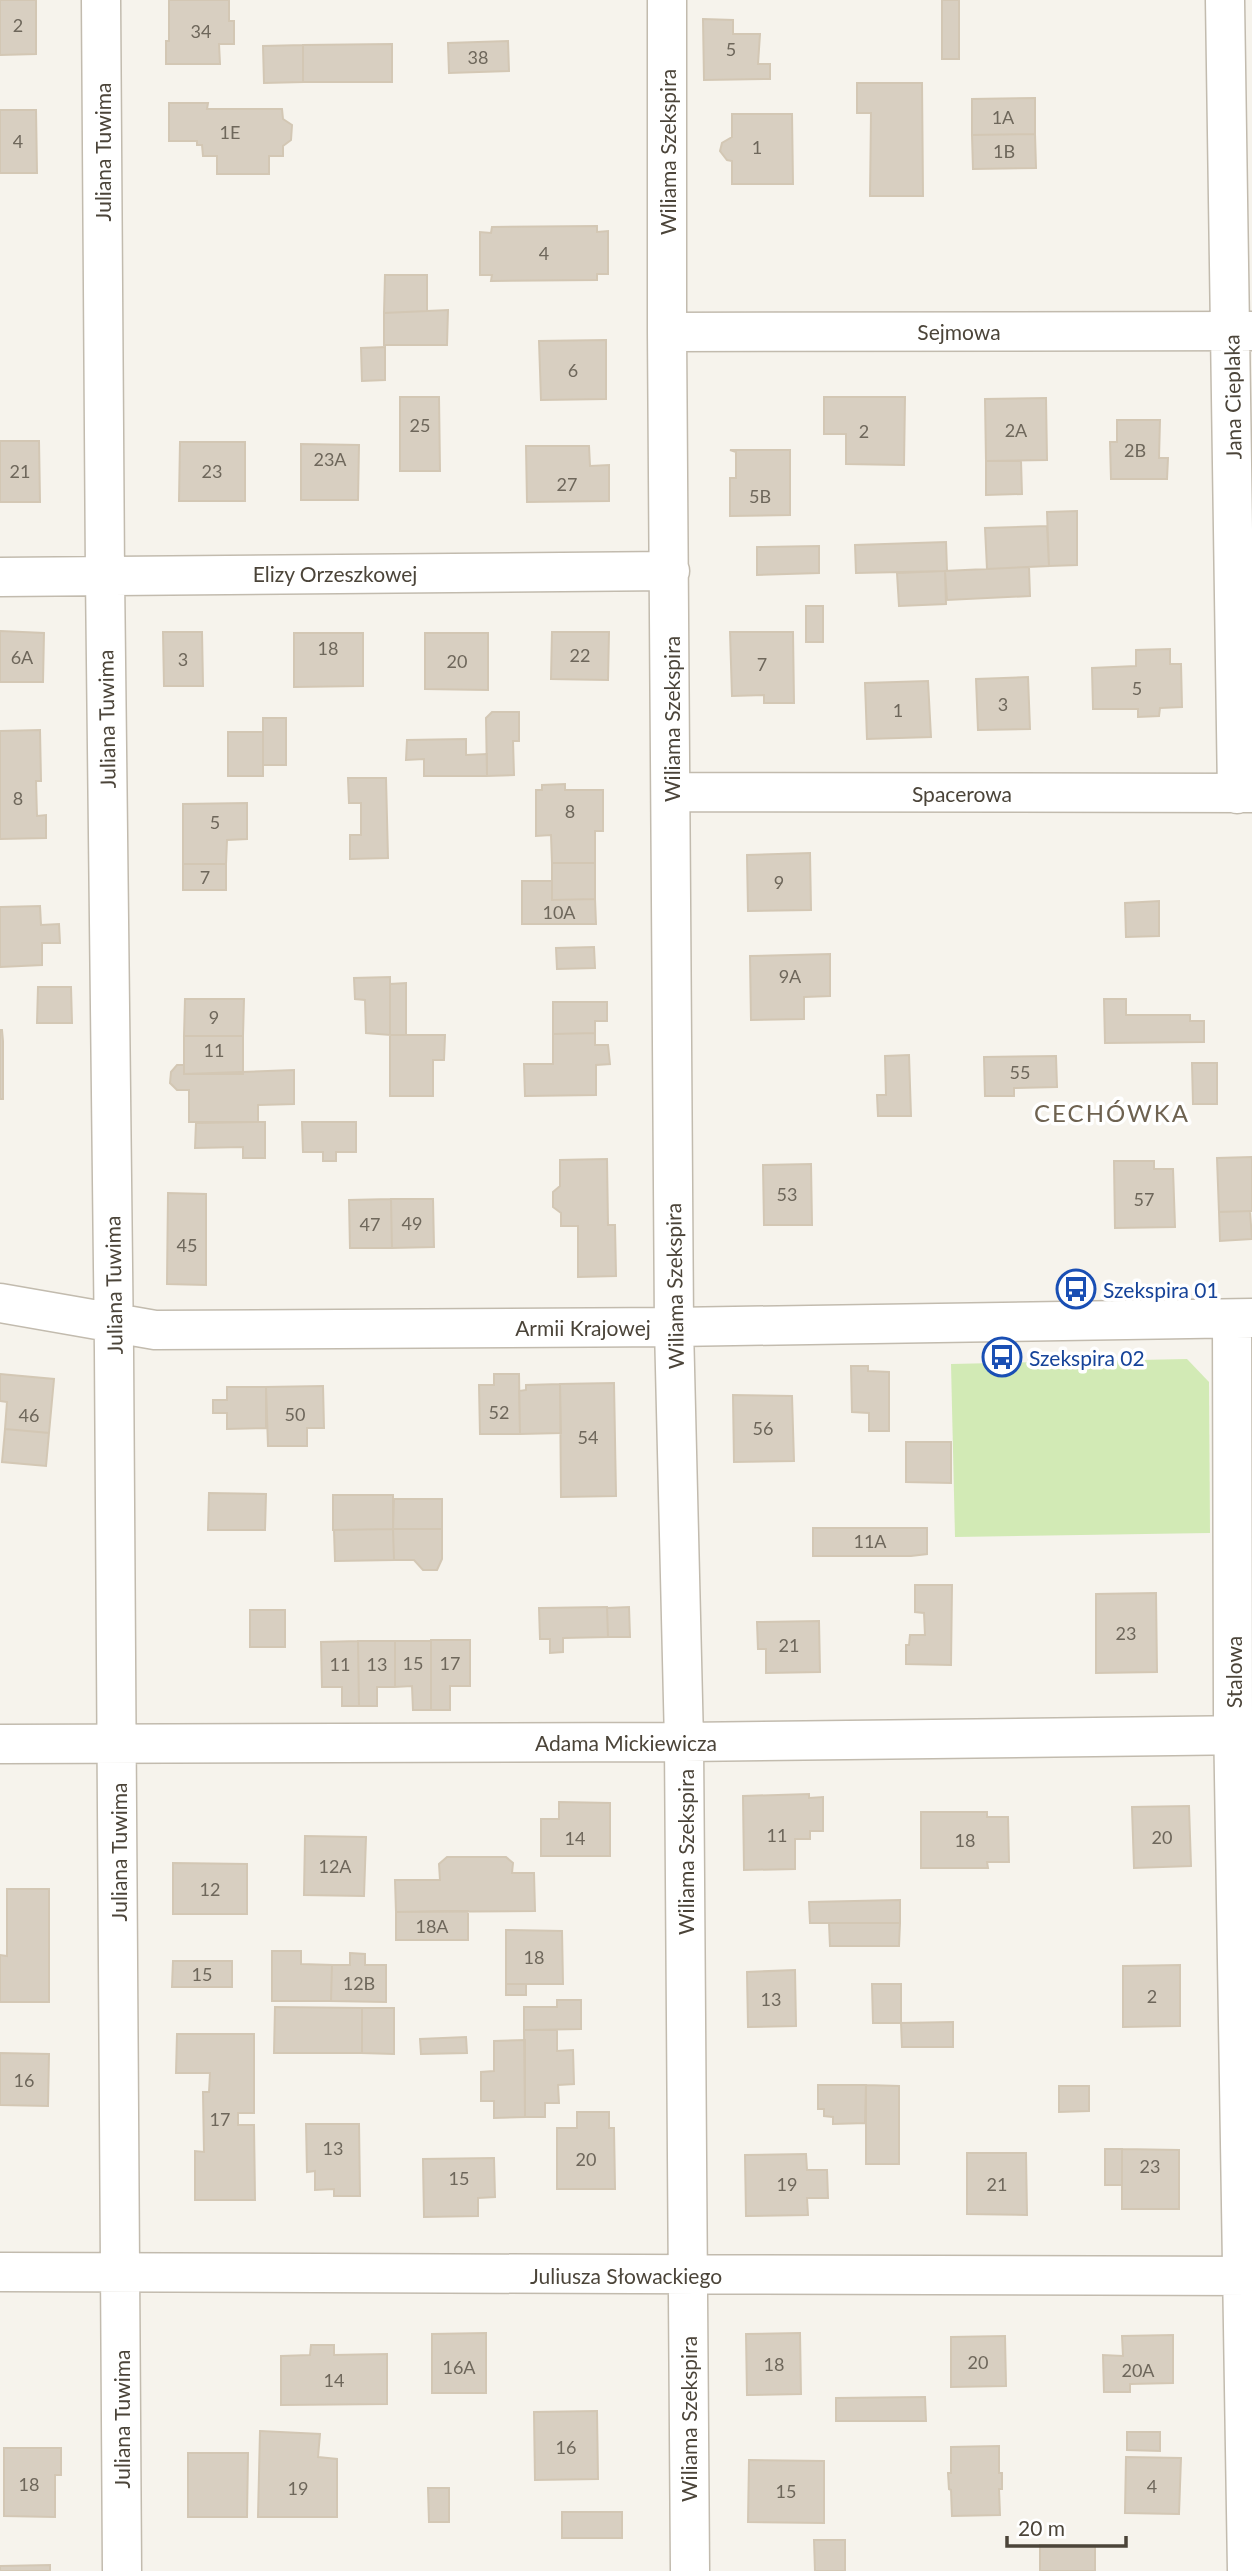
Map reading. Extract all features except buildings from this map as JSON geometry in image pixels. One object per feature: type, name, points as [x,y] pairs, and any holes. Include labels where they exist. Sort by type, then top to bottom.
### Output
[{"type":"street","name":"Juliana Tuwima","points":[[101,0],[122,2571]]},
{"type":"street","name":"Wiliama Szekspira","points":[[667,0],[674,1327],[684,1742],[690,2571]]},
{"type":"street","name":"Jana Cieplaka","points":[[1225,0],[1242,331],[1244,793]]},
{"type":"street","name":"Sejmowa","points":[[667,332],[1242,331]]},
{"type":"street","name":"Elizy Orzeszkowej","points":[[0,577],[670,571]]},
{"type":"street","name":"Spacerowa","points":[[671,792],[1244,793]]},
{"type":"street","name":"Armii Krajowej","points":[[0,1303],[155,1330],[674,1327],[1242,1319]]},
{"type":"street","name":"Stalowa","points":[[1242,1319],[1247,2571]]},
{"type":"street","name":"Adama Mickiewicza","points":[[0,1744],[684,1742],[1243,1735]]},
{"type":"street","name":"Juliusza Słowackiego","points":[[0,2272],[1246,2276]]},
{"type":"green space","points":[[1187,1359],[1209,1382],[1210,1533],[955,1537],[951,1364]]},
{"type":"place","name":"Szekspira 01","points":[[1076,1289]]},
{"type":"place","name":"Szekspira 02","points":[[1002,1357]]},
{"type":"district","name":"CECHÓWKA","points":[[1112,1112]]}]
